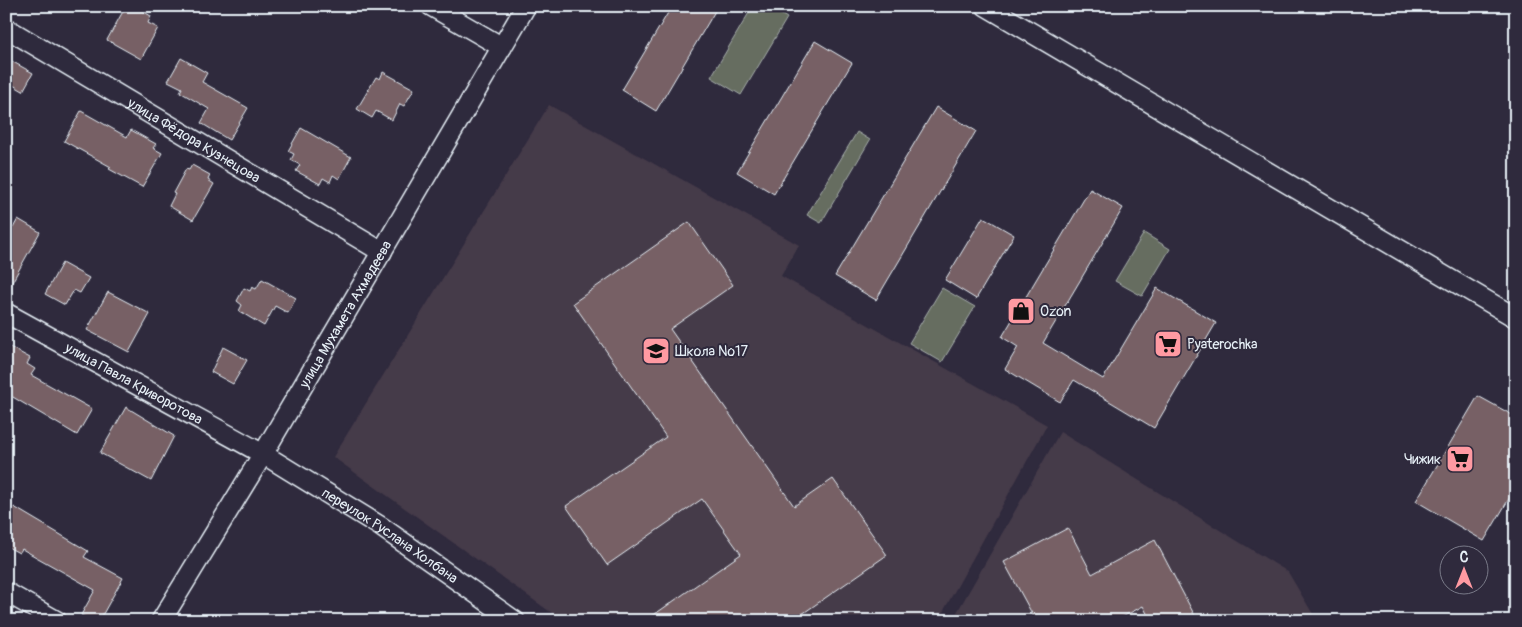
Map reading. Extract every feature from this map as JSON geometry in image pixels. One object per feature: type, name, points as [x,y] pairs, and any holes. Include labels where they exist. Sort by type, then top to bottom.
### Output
[{"type":"street","points":[[431,6],[502,47]]},
{"type":"street","name":"улица Мухамета Ахмадеева","points":[[161,621],[263,454],[526,6]]},
{"type":"street","points":[[986,6],[1516,318]]},
{"type":"street","name":"улица Фёдора Кузнецова","points":[[6,28],[382,252]]},
{"type":"street","name":"улица Павла Криворотова","points":[[6,313],[263,454]]},
{"type":"street","name":"переулок Руслана Холбана","points":[[263,454],[380,526],[515,621]]},
{"type":"street","points":[[6,592],[57,621]]},
{"type":"shaded area","name":"Школа №17","points":[[549,105],[799,245],[781,276],[1047,425],[938,621],[563,621],[333,457]]},
{"type":"shaded area","points":[[1060,432],[1288,572],[1317,621],[952,621]]},
{"type":"green space","points":[[753,6],[768,6],[787,18],[741,95],[711,77]]},
{"type":"green space","points":[[857,132],[870,140],[821,223],[807,215]]},
{"type":"green space","points":[[1144,233],[1170,249],[1142,296],[1115,281]]},
{"type":"green space","points":[[942,288],[975,307],[942,362],[909,343]]},
{"type":"building","points":[[126,6],[134,6],[151,16],[148,23],[158,28],[141,59],[107,40]]},
{"type":"building","points":[[672,6],[718,6],[656,111],[622,90]]},
{"type":"building","points":[[815,41],[852,63],[774,194],[737,172]]},
{"type":"building","points":[[6,58],[33,73],[23,91],[6,81]]},
{"type":"building","points":[[181,58],[207,73],[202,82],[248,108],[229,140],[201,123],[209,109],[180,92],[182,88],[168,81]]},
{"type":"building","points":[[383,72],[414,89],[404,106],[400,104],[392,120],[376,111],[372,118],[357,109],[376,77],[380,79]]},
{"type":"building","points":[[936,107],[976,131],[876,300],[835,276]]},
{"type":"building","points":[[81,111],[127,137],[131,130],[156,144],[153,148],[162,153],[142,187],[64,141]]},
{"type":"building","points":[[301,128],[351,157],[339,179],[333,175],[330,182],[323,178],[320,184],[296,171],[300,165],[291,160],[294,154],[288,151]]},
{"type":"building","points":[[192,165],[210,175],[208,180],[214,184],[193,220],[169,206],[175,194],[173,193],[186,169],[189,170]]},
{"type":"building","points":[[1090,189],[1123,208],[1043,343],[1103,379],[1157,288],[1216,323],[1154,428],[1074,380],[1060,402],[1005,369],[1018,347],[1002,337]]},
{"type":"building","points":[[983,217],[1014,235],[976,299],[945,280]]},
{"type":"building","points":[[18,219],[40,232],[6,293],[6,224],[13,228]]},
{"type":"building","points":[[689,222],[733,285],[670,329],[794,506],[833,479],[887,555],[792,621],[645,621],[741,554],[702,499],[607,565],[566,506],[666,437],[573,303]]},
{"type":"building","points":[[62,263],[89,278],[80,293],[74,290],[65,305],[45,294]]},
{"type":"building","points":[[262,279],[296,298],[288,313],[275,306],[264,326],[239,311],[242,305],[237,301],[244,288],[250,291],[252,287],[256,289]]},
{"type":"building","points":[[108,292],[150,314],[129,352],[87,330]]},
{"type":"building","points":[[6,345],[30,358],[27,364],[35,369],[31,375],[92,409],[77,435],[6,393]]},
{"type":"building","points":[[223,347],[247,360],[233,384],[211,372]]},
{"type":"building","points":[[1478,396],[1516,417],[1516,487],[1484,541],[1416,501]]},
{"type":"building","points":[[126,407],[174,436],[151,481],[100,453]]},
{"type":"building","points":[[14,507],[88,551],[84,557],[123,578],[99,621],[93,621],[81,615],[95,590],[22,549],[19,553],[6,546],[6,522]]},
{"type":"building","points":[[1068,528],[1092,574],[1155,540],[1195,616],[1186,621],[1151,621],[1143,606],[1115,621],[1036,621],[1004,562]]},
{"type":"place","name":"Ozon","points":[[1021,311]]},
{"type":"place","name":"Pyaterochka","points":[[1168,344]]},
{"type":"place","name":"Школа №17","points":[[656,351]]},
{"type":"place","name":"Чижик","points":[[1460,459]]}]
